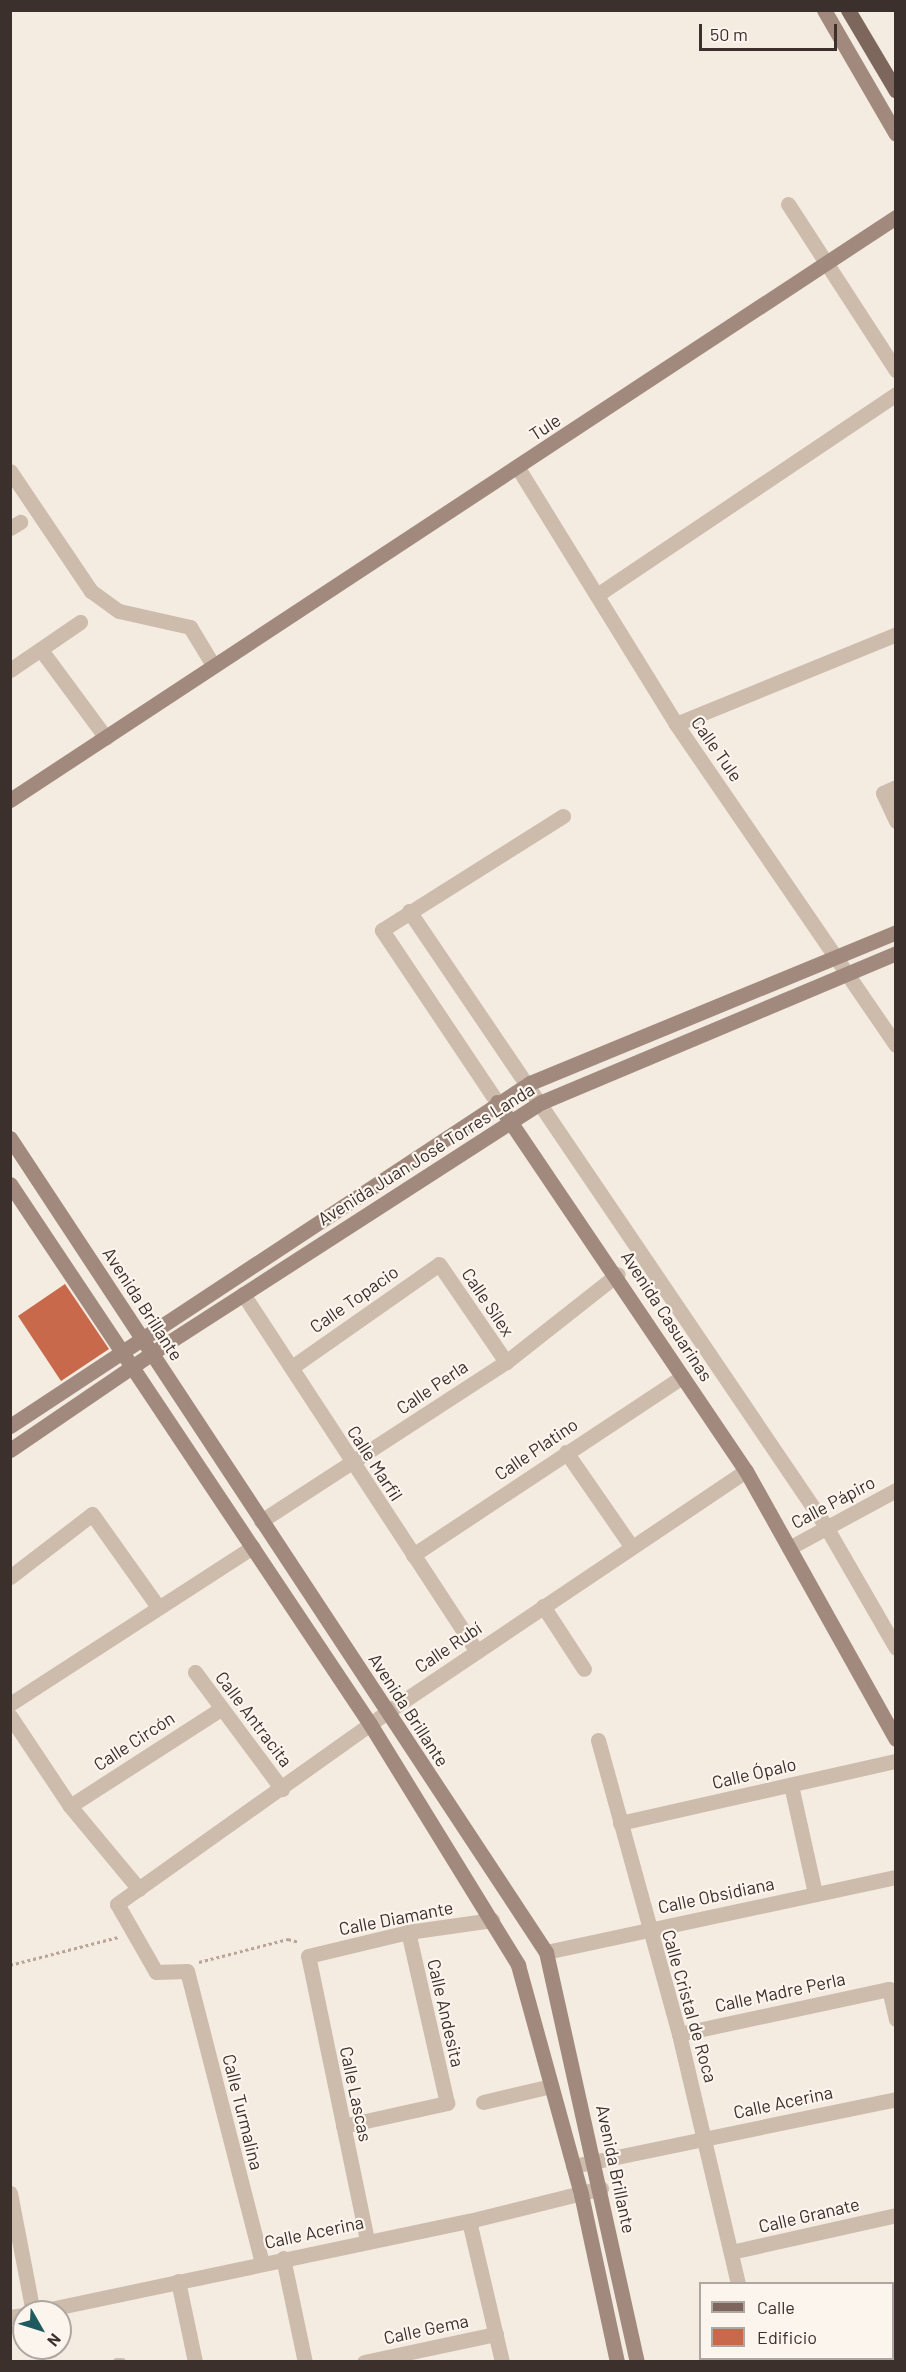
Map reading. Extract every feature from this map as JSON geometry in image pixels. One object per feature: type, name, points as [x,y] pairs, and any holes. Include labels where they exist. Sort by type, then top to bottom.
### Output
[{"type":"main road","points":[[824,10],[896,134]]},
{"type":"main road","points":[[848,10],[896,91]]},
{"type":"main road","name":"Tule","points":[[10,800],[213,665],[828,266],[896,217]]},
{"type":"main road","name":"Avenida Juan José Torres Landa","points":[[10,1426],[497,1102],[530,1083],[896,932]]},
{"type":"main road","name":"Avenida Juan José Torres Landa","points":[[10,1450],[152,1353],[542,1102],[896,953]]},
{"type":"main road","name":"Avenida Casuarinas","points":[[497,1102],[618,1274],[682,1377],[746,1471],[896,1739]]},
{"type":"main road","name":"Avenida Brillante","points":[[10,1138],[546,1952],[595,2160],[637,2361]]},
{"type":"main road","points":[[10,1184],[125,1351],[370,1724],[518,1965],[581,2194],[617,2361]]},
{"type":"street","points":[[788,204],[896,370]]},
{"type":"street","points":[[597,595],[896,394]]},
{"type":"street","name":"Calle Tule","points":[[518,468],[676,724],[896,1045]]},
{"type":"street","points":[[10,471],[91,591],[119,611],[190,627],[213,665]]},
{"type":"street","points":[[10,670],[80,622]]},
{"type":"street","points":[[676,724],[896,634]]},
{"type":"street","points":[[41,650],[106,738]]},
{"type":"street","points":[[889,790],[896,821]]},
{"type":"street","points":[[409,911],[563,816]]},
{"type":"street","name":"Avenida Casuarinas","points":[[497,1102],[382,930],[409,911],[530,1083],[825,1525],[896,1648]]},
{"type":"street","name":"Calle Sílex","points":[[439,1264],[506,1362]]},
{"type":"street","name":"Calle Topacio","points":[[292,1367],[439,1264]]},
{"type":"street","name":"Calle Perla","points":[[261,1521],[506,1362],[618,1274]]},
{"type":"street","name":"Calle Marfil","points":[[243,1294],[292,1367],[352,1464],[477,1651]]},
{"type":"street","name":"Calle Platino","points":[[413,1556],[566,1452],[682,1377]]},
{"type":"street","points":[[566,1452],[631,1546]]},
{"type":"street","name":"Calle Rubí","points":[[132,1934],[117,1904],[282,1790],[387,1712],[631,1546],[746,1471]]},
{"type":"street","name":"Calle Pápiro","points":[[789,1548],[825,1525],[896,1490]]},
{"type":"street","points":[[10,1577],[92,1514],[158,1607]]},
{"type":"street","points":[[10,1704],[253,1547]]},
{"type":"street","points":[[543,1606],[584,1669]]},
{"type":"street","name":"Calle Antracita","points":[[195,1672],[219,1710],[282,1790]]},
{"type":"street","name":"Calle Circón","points":[[70,1806],[219,1710]]},
{"type":"street","points":[[10,1716],[70,1806],[139,1889]]},
{"type":"street","name":"Calle Cristal de Roca","points":[[598,1740],[649,1930],[680,2034],[738,2282]]},
{"type":"street","name":"Calle Ópalo","points":[[620,1823],[896,1761]]},
{"type":"street","points":[[791,1785],[815,1893]]},
{"type":"street","name":"Calle Obsidiana","points":[[546,1952],[896,1877]]},
{"type":"street","name":"Calle Diamante","points":[[308,1956],[408,1932],[492,1920]]},
{"type":"street","name":"Calle Andesita","points":[[343,2126],[447,2103],[408,1932]]},
{"type":"street","points":[[132,1934],[156,1972],[187,1971]]},
{"type":"street","name":"Calle Lascas","points":[[308,1956],[367,2240]]},
{"type":"street","name":"Calle Turmalina","points":[[187,1971],[262,2263]]},
{"type":"street","name":"Calle Madre Perla","points":[[680,2034],[889,1989],[896,2019]]},
{"type":"street","points":[[483,2102],[551,2086]]},
{"type":"street","name":"Calle Acerina","points":[[573,2166],[896,2099]]},
{"type":"street","name":"Calle Acerina","points":[[72,2304],[367,2240],[469,2221],[601,2188]]},
{"type":"street","points":[[11,2197],[32,2300]]},
{"type":"street","name":"Calle Granate","points":[[731,2252],[896,2216]]},
{"type":"street","points":[[469,2221],[502,2361]]},
{"type":"street","points":[[283,2258],[305,2361]]},
{"type":"street","points":[[178,2281],[195,2361]]},
{"type":"street","name":"Calle Gema","points":[[364,2361],[496,2334]]},
{"type":"lane","points":[[117,2361],[122,2361]]},
{"type":"path","points":[[10,1965],[132,1934]]},
{"type":"path","points":[[187,1971],[204,1959],[288,1939],[299,1942],[308,1956]]},
{"type":"building","points":[[65,1284],[109,1349],[61,1381],[18,1316]]}]
